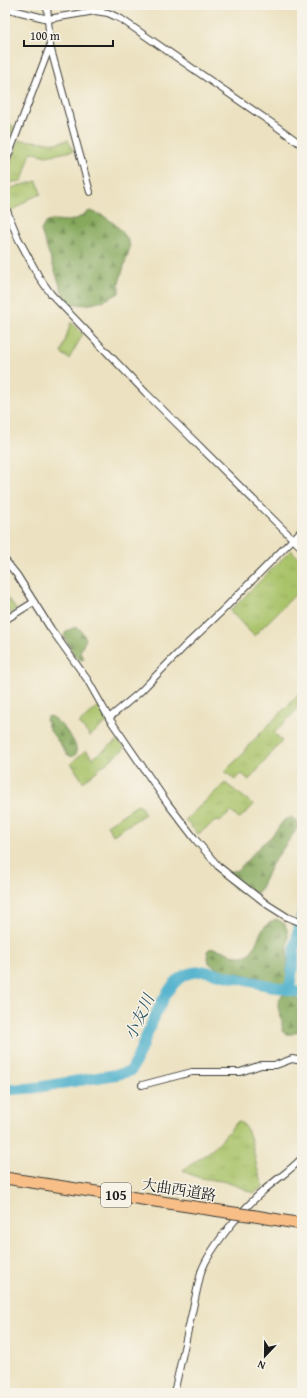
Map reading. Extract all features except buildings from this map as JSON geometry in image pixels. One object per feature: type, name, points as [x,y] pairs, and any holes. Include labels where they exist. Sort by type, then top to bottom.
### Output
[{"type":"highway","name":"大曲西道路","points":[[5,1178],[302,1223]]},
{"type":"street","points":[[47,5],[50,46],[90,192]]},
{"type":"street","points":[[5,8],[48,19],[95,12],[108,13],[121,19],[270,121],[302,145]]},
{"type":"street","points":[[5,164],[50,46]]},
{"type":"street","points":[[5,206],[18,238],[39,277],[51,294],[146,393],[302,548]]},
{"type":"street","points":[[110,718],[140,692],[302,530]]},
{"type":"street","points":[[5,560],[17,575],[87,679],[110,718],[168,804],[218,866],[287,918],[302,923]]},
{"type":"street","points":[[5,620],[34,602]]},
{"type":"street","points":[[142,1085],[192,1072],[240,1072],[261,1065],[276,1065],[292,1059],[302,1061]]},
{"type":"street","points":[[174,1393],[205,1264],[232,1224],[262,1192],[293,1168],[302,1158]]},
{"type":"green space","points":[[10,124],[14,127],[5,147],[5,132]]},
{"type":"green space","points":[[19,140],[57,143],[68,140],[73,151],[46,156],[31,152],[22,181],[7,183],[9,166]]},
{"type":"green space","points":[[37,181],[41,194],[29,199],[11,212],[7,201],[7,189]]},
{"type":"green space","points":[[90,211],[104,216],[115,224],[125,235],[130,247],[119,283],[119,293],[106,300],[83,305],[69,302],[64,297],[41,231],[44,225],[51,220],[71,220]]},
{"type":"green space","points":[[71,322],[83,334],[69,359],[61,353]]},
{"type":"green space","points":[[291,550],[302,561],[302,588],[254,636],[230,611]]},
{"type":"green space","points":[[8,599],[16,609],[5,617],[5,601]]},
{"type":"green space","points":[[76,627],[81,630],[86,639],[80,652],[84,658],[83,660],[80,660],[74,655],[64,636],[66,631]]},
{"type":"green space","points":[[299,694],[302,697],[302,705],[274,733],[282,741],[249,780],[242,774],[234,780],[225,771],[244,753],[245,749]]},
{"type":"green space","points":[[99,706],[107,722],[90,736],[79,723]]},
{"type":"green space","points":[[50,716],[60,723],[72,739],[76,750],[74,756],[68,755],[49,729],[46,720],[47,717]]},
{"type":"green space","points":[[118,740],[125,748],[83,782],[71,763],[86,750],[93,758]]},
{"type":"green space","points":[[225,783],[254,805],[239,819],[231,812],[220,821],[217,820],[198,834],[185,820]]},
{"type":"green space","points":[[139,804],[145,814],[113,835],[107,825]]},
{"type":"green space","points":[[291,817],[297,821],[299,826],[272,864],[259,892],[244,893],[237,891],[227,880],[231,871],[238,870],[260,846],[271,837],[284,820]]},
{"type":"green space","points":[[276,919],[285,924],[288,933],[287,983],[284,985],[222,970],[209,963],[207,951],[209,949],[218,949],[239,956],[247,955],[253,949],[264,927]]},
{"type":"green space","points":[[284,994],[289,994],[302,1001],[302,1028],[291,1034],[283,1032],[278,1007],[279,1000]]},
{"type":"green space","points":[[238,1121],[243,1124],[249,1135],[258,1173],[264,1186],[254,1193],[222,1181],[197,1177],[183,1170],[213,1149]]},
{"type":"waterway","points":[[289,990],[299,928]]},
{"type":"waterway","name":"小友川","points":[[5,1090],[33,1088],[131,1071],[160,1005],[167,993],[183,976],[193,972],[204,971],[302,993]]}]
